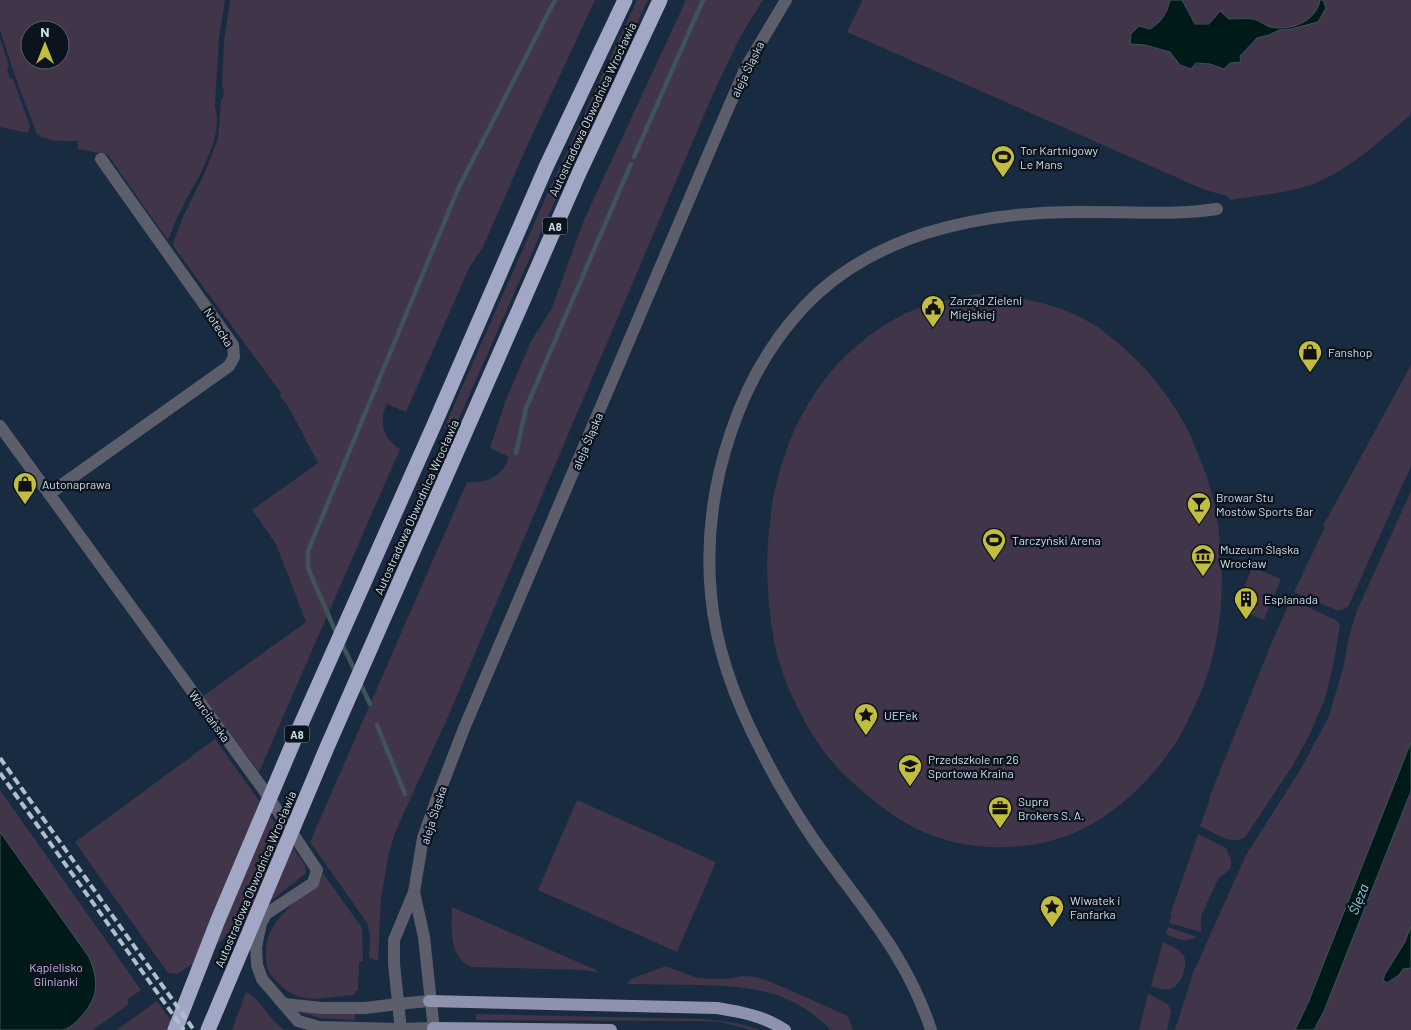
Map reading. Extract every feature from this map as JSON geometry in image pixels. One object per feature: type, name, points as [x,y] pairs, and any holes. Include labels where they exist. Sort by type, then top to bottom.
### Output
[{"type":"highway","name":"Autostradowa Obwodnica Wrocławia","points":[[174,1030],[218,920],[295,740],[546,167],[625,0]]},
{"type":"highway","name":"Autostradowa Obwodnica Wrocławia","points":[[208,1030],[328,745],[579,173],[660,0]]},
{"type":"main road","points":[[429,1002],[717,1008],[752,1014],[785,1030]]},
{"type":"main road","points":[[433,1029],[611,1030]]},
{"type":"street","name":"aleja Śląska","points":[[400,1029],[394,964],[394,940],[414,892],[423,838],[436,800],[465,726],[746,67],[786,0]]},
{"type":"street","name":"Notecka","points":[[49,494],[229,366],[234,357],[233,345],[101,159]]},
{"type":"street","points":[[931,1030],[903,965],[862,903],[854,886],[814,839],[789,802],[761,751],[730,680],[717,634],[709,564],[712,512],[717,480],[727,444],[755,378],[787,327],[816,295],[841,275],[861,262],[902,241],[962,224],[1026,214],[1071,212],[1169,213],[1217,209]]},
{"type":"street","name":"Warciańska","points":[[0,426],[263,789],[317,870],[313,883],[266,914],[256,947],[257,965],[262,979],[298,1021],[319,1027],[433,1029]]},
{"type":"street","name":"aleja Śląska","points":[[414,892],[424,937],[433,1029]]},
{"type":"street","points":[[284,1004],[322,1008],[356,1008],[429,1002]]},
{"type":"green space","points":[[0,0],[225,0],[219,38],[215,107],[217,120],[216,134],[206,163],[167,239],[108,155],[78,149],[78,141],[51,140],[37,134],[0,30]]},
{"type":"green space","points":[[230,0],[595,0],[528,144],[483,247],[469,268],[406,412],[387,404],[384,410],[383,423],[386,435],[400,449],[259,772],[203,696],[306,622],[276,544],[252,510],[318,463],[288,406],[280,396],[281,393],[174,247],[173,243],[218,139],[221,100],[224,89],[222,88],[224,40]]},
{"type":"green space","points":[[637,0],[648,0],[550,212],[453,432],[444,428],[545,199]]},
{"type":"green space","points":[[686,0],[763,0],[740,37],[713,94],[447,719],[396,830],[389,853],[381,898],[378,961],[369,958],[370,936],[367,923],[310,842],[467,482],[487,480],[498,474],[506,464],[509,457],[490,448],[505,402],[531,341],[551,310],[584,220]]},
{"type":"green space","points":[[861,0],[1170,0],[1160,21],[1130,44],[1145,45],[1170,52],[1180,65],[1210,64],[1223,69],[1240,56],[1257,38],[1279,30],[1318,22],[1326,8],[1323,0],[1411,0],[1411,112],[1409,116],[1364,154],[1327,178],[1293,190],[1230,200],[1227,196],[1205,190],[847,32]]},
{"type":"green space","points":[[1182,0],[1320,0],[1318,8],[1308,19],[1295,26],[1279,28],[1246,18],[1195,24]]},
{"type":"green space","points":[[0,38],[9,66],[7,69],[10,78],[13,79],[30,126],[28,133],[0,127]]},
{"type":"green space","name":"Tarczyński Arena","points":[[978,294],[1037,302],[1066,310],[1100,328],[1150,374],[1185,424],[1204,470],[1216,514],[1222,566],[1220,619],[1209,670],[1185,726],[1162,762],[1133,794],[1098,821],[1058,839],[1014,847],[970,845],[930,835],[910,826],[892,814],[865,794],[843,774],[818,743],[791,694],[777,654],[768,595],[768,549],[773,503],[784,459],[801,417],[825,379],[856,346],[895,319],[925,306]]},
{"type":"green space","points":[[1411,365],[1411,466],[1349,605],[1343,609],[1336,610],[1294,592],[1325,527],[1323,526]]},
{"type":"green space","points":[[1411,491],[1411,742],[1308,1003],[1295,1030],[1175,1030],[1193,973],[1246,855],[1302,767],[1329,716],[1356,613]]},
{"type":"green space","points":[[1252,567],[1281,579],[1264,620],[1236,608]]},
{"type":"green space","points":[[1291,599],[1336,620],[1340,625],[1325,699],[1309,736],[1293,765],[1246,836],[1241,839],[1230,840],[1200,826],[1209,798]]},
{"type":"green space","points":[[215,739],[305,865],[306,873],[191,965],[177,974],[168,973],[75,842]]},
{"type":"green space","name":"Kąpielisko Glinianki","points":[[0,790],[141,990],[127,1000],[129,1004],[93,1030],[0,1030]]},
{"type":"green space","points":[[1411,791],[1411,1030],[1314,1030],[1324,1011]]},
{"type":"green space","points":[[577,800],[716,862],[677,952],[538,890]]},
{"type":"green space","points":[[1198,834],[1226,848],[1231,859],[1229,870],[1218,879],[1201,916],[1201,932],[1169,923],[1172,915],[1170,915]]},
{"type":"green space","points":[[323,873],[362,928],[363,961],[359,962],[358,990],[355,992],[355,995],[310,999],[291,993],[272,976],[267,966],[267,945],[269,936],[277,921],[296,901],[318,883]]},
{"type":"green space","points":[[452,907],[600,973],[585,970],[471,967],[458,956],[455,949],[452,933]]},
{"type":"green space","points":[[1168,927],[1197,937],[1189,940],[1177,939],[1166,934]]},
{"type":"green space","points":[[1163,942],[1179,951],[1184,957],[1185,963],[1179,982],[1176,986],[1168,989],[1151,986]]},
{"type":"green space","points":[[666,966],[697,978],[723,979],[744,976],[769,981],[848,1016],[853,1030],[831,1030],[801,1006],[785,998],[753,989],[717,986],[627,984],[631,979]]},
{"type":"green space","points":[[246,992],[257,1000],[275,1022],[285,1030],[232,1030]]},
{"type":"green space","points":[[1148,994],[1168,1004],[1171,1012],[1167,1030],[1139,1030]]},
{"type":"green space","points":[[157,1001],[178,1030],[117,1030]]},
{"type":"green space","points":[[296,1011],[355,1013],[355,1020],[320,1018]]},
{"type":"green space","points":[[476,1014],[704,1019],[737,1023],[760,1030],[752,1030],[721,1022],[701,1021],[476,1020]]},
{"type":"water","points":[[1170,0],[1182,0],[1195,24],[1209,24],[1220,11],[1229,19],[1253,19],[1270,27],[1286,28],[1308,19],[1318,8],[1320,0],[1323,0],[1326,8],[1318,22],[1279,30],[1257,38],[1240,56],[1241,62],[1230,63],[1224,69],[1210,64],[1196,63],[1191,69],[1180,65],[1170,52],[1145,45],[1130,44],[1131,34],[1139,26],[1150,29],[1161,20],[1166,13]]},
{"type":"water","name":"Ślęza","points":[[1411,742],[1411,791],[1324,1011],[1314,1030],[1295,1030],[1308,1003]]},
{"type":"water","name":"Kąpielisko Glinianki","points":[[0,832],[89,957],[93,967],[96,983],[90,1005],[78,1020],[62,1030],[0,1030]]},
{"type":"water","points":[[1411,926],[1411,968],[1403,969],[1399,975],[1387,983],[1383,980],[1385,974],[1405,942]]},
{"type":"waterway","points":[[337,635],[308,568],[308,551],[458,189],[555,0]]},
{"type":"waterway","points":[[634,157],[703,0]]},
{"type":"waterway","points":[[516,453],[526,408],[631,164]]},
{"type":"waterway","points":[[341,642],[356,673]]},
{"type":"waterway","points":[[360,683],[370,704]]},
{"type":"waterway","points":[[377,725],[405,794]]},
{"type":"railway","points":[[0,758],[194,1030]]},
{"type":"railway","points":[[0,773],[184,1030]]},
{"type":"place","name":"Tor Kartnigowy Le Mans","points":[[1003,178]]},
{"type":"place","name":"Zarząd Zieleni Miejskiej","points":[[933,328]]},
{"type":"place","name":"Fanshop","points":[[1310,373]]},
{"type":"place","name":"Autonaprawa","points":[[25,505]]},
{"type":"place","name":"Browar Stu Mostów Sports Bar","points":[[1199,525]]},
{"type":"place","name":"Tarczyński Arena","points":[[994,561]]},
{"type":"place","name":"Muzeum Śląska Wrocław","points":[[1203,577]]},
{"type":"place","name":"Esplanada","points":[[1246,620]]},
{"type":"place","name":"UEFek","points":[[866,736]]},
{"type":"place","name":"Przedszkole nr 26 Sportowa Kraina","points":[[910,787]]},
{"type":"place","name":"Supra Brokers S. A.","points":[[1000,829]]},
{"type":"place","name":"Wiwatek i Fanfarka","points":[[1052,928]]}]
